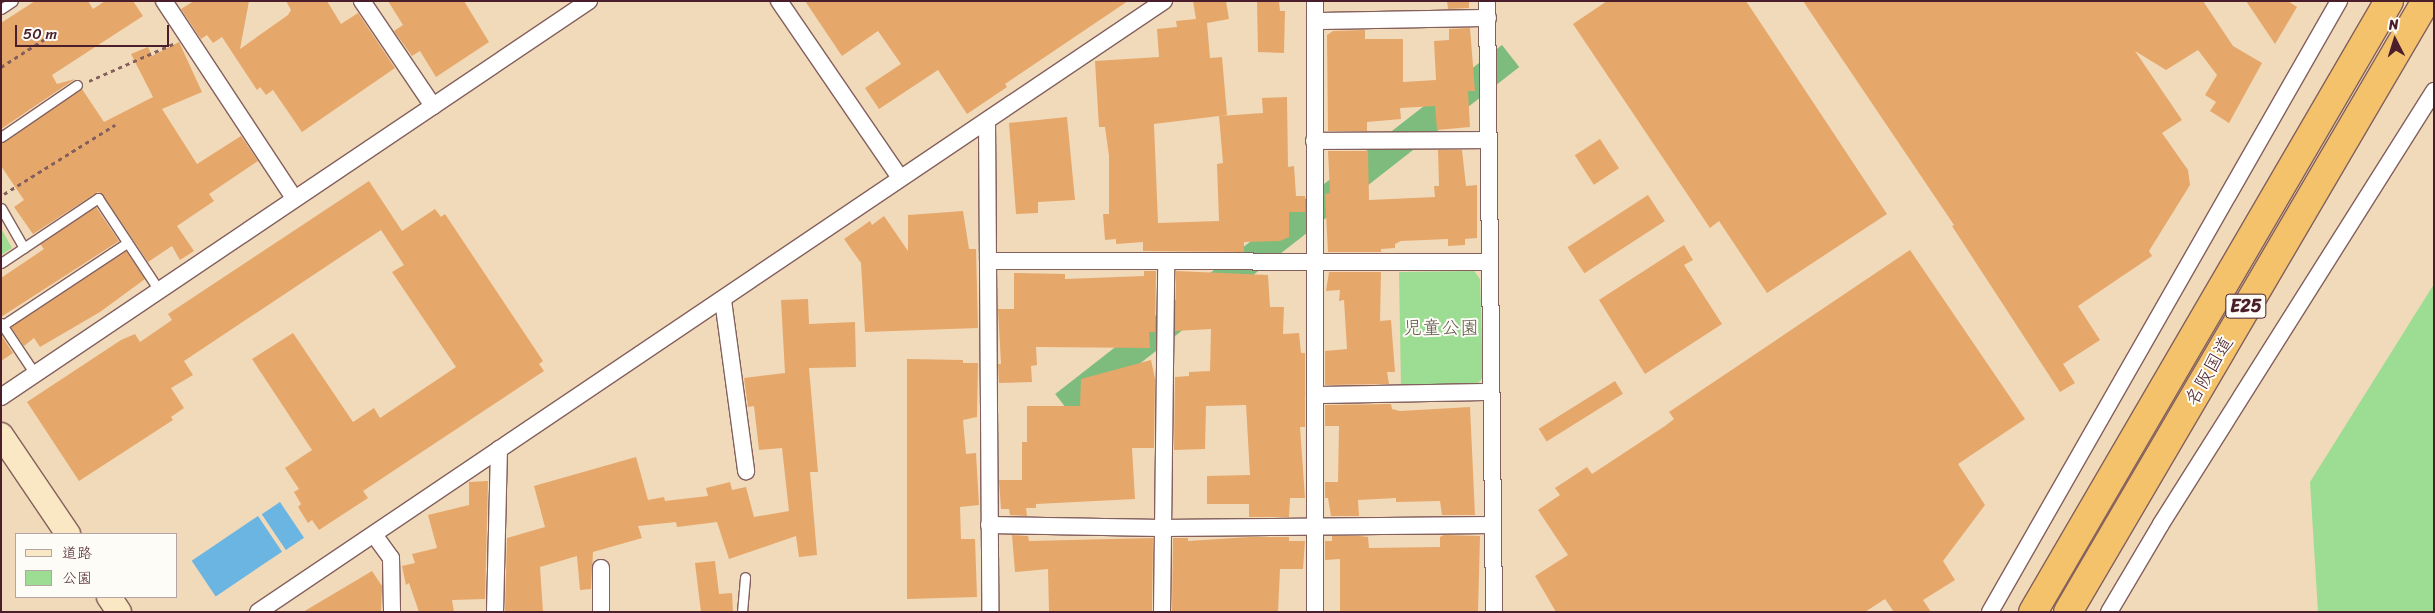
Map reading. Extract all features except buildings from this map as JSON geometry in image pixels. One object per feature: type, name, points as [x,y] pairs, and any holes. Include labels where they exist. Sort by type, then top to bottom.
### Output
[{"type":"highway","name":"名阪国道","points":[[2033,612],[2389,1]]},
{"type":"highway","name":"名阪国道","points":[[2068,612],[2426,1]]},
{"type":"street","points":[[164,1],[294,198]]},
{"type":"street","points":[[362,1],[433,106]]},
{"type":"street","points":[[1,396],[589,1]]},
{"type":"street","points":[[779,1],[900,178]]},
{"type":"street","points":[[258,612],[375,536],[900,178],[1164,1]]},
{"type":"street","points":[[1315,1],[1315,612]]},
{"type":"street","points":[[1487,1],[1494,612]]},
{"type":"street","points":[[1990,612],[2339,1]]},
{"type":"street","points":[[1315,21],[1488,18]]},
{"type":"street","points":[[2109,612],[2166,515],[2431,100]]},
{"type":"street","points":[[987,121],[990,612]]},
{"type":"street","points":[[1314,141],[1488,140]]},
{"type":"street","points":[[989,261],[1489,262]]},
{"type":"street","points":[[1162,612],[1161,528],[1166,261]]},
{"type":"street","points":[[723,300],[746,471]]},
{"type":"street","points":[[1315,395],[1490,392]]},
{"type":"street","points":[[1,435],[67,533]]},
{"type":"street","points":[[495,612],[499,450]]},
{"type":"street","points":[[989,525],[1161,528],[1316,525],[1493,525]]},
{"type":"street","points":[[375,536],[391,558],[392,612]]},
{"type":"street","points":[[601,568],[601,612]]},
{"type":"street","points":[[110,598],[119,612]]},
{"type":"lane","points":[[1,9],[13,1]]},
{"type":"lane","points":[[1,138],[77,86]]},
{"type":"lane","points":[[1,263],[98,198],[159,290]]},
{"type":"lane","points":[[1,208],[24,248]]},
{"type":"lane","points":[[35,374],[2,324],[128,243]]},
{"type":"lane","points":[[742,612],[745,577]]},
{"type":"path","points":[[1,68],[54,33]]},
{"type":"path","points":[[77,86],[133,63],[188,36]]},
{"type":"path","points":[[1,196],[115,125]]},
{"type":"green space","points":[[1502,45],[1519,67],[1072,416],[1055,394]]},
{"type":"green space","points":[[1,228],[12,248],[1,255]]},
{"type":"green space","name":"児童公園","points":[[1474,271],[1480,279],[1483,377],[1477,385],[1401,388],[1399,272]]},
{"type":"green space","points":[[2434,284],[2434,612],[2318,612],[2310,482]]},
{"type":"water","points":[[280,502],[304,538],[286,550],[262,514]]},
{"type":"water","points":[[258,516],[282,552],[216,596],[192,561]]}]
